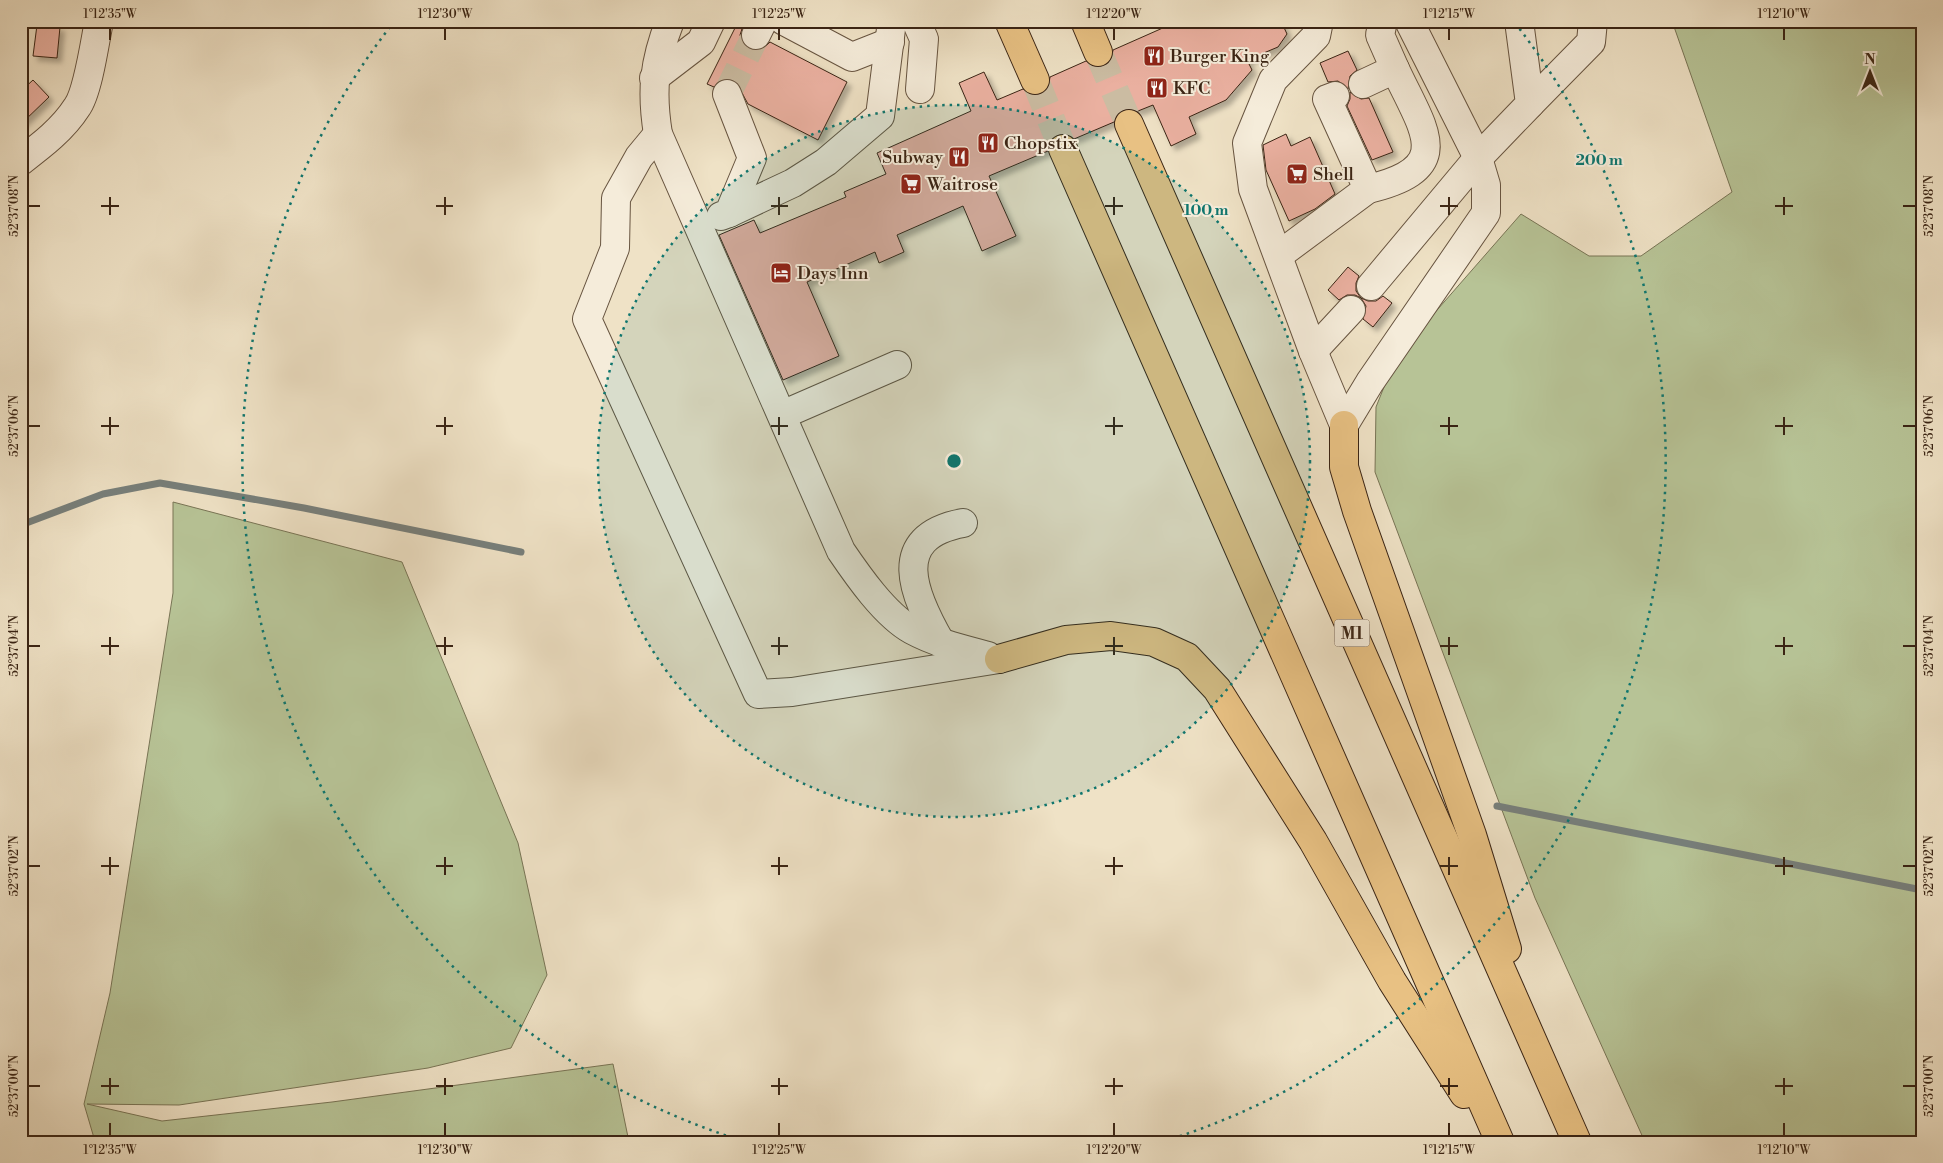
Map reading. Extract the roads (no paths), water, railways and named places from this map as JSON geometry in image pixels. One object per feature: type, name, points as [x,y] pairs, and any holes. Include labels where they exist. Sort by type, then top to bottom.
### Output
[{"type":"highway","points":[[1009,21],[1035,80]]},
{"type":"highway","points":[[1085,21],[1098,52]]},
{"type":"highway","name":"M1","points":[[1129,124],[1577,1142]]},
{"type":"highway","points":[[1062,149],[1500,1142]]},
{"type":"highway","points":[[1344,425],[1344,468],[1357,511],[1472,835],[1545,1073]]},
{"type":"highway","points":[[999,659],[1066,640],[1111,636],[1154,642],[1187,657],[1217,689],[1313,840],[1392,981],[1494,1142]]},
{"type":"street","points":[[21,161],[47,142],[78,106],[90,68],[99,21]]},
{"type":"street","points":[[670,21],[654,78],[654,105],[658,134],[841,551],[860,580],[884,606],[910,629],[941,643],[999,659]]},
{"type":"street","points":[[654,78],[701,42],[711,21]]},
{"type":"street","points":[[784,21],[852,58],[891,32]]},
{"type":"street","points":[[916,21],[924,39],[920,89]]},
{"type":"street","points":[[1319,21],[1316,36],[1273,80],[1247,143],[1252,189],[1279,255],[1313,351],[1344,425]]},
{"type":"street","points":[[1279,255],[1368,189],[1394,183],[1417,170],[1427,152],[1423,128],[1380,34],[1383,21]]},
{"type":"street","points":[[1344,425],[1370,382],[1486,213],[1486,185],[1478,158],[1409,21]]},
{"type":"street","points":[[1519,21],[1530,104]]},
{"type":"street","points":[[1371,286],[1478,158],[1591,42],[1593,21]]},
{"type":"street","points":[[699,226],[792,184],[826,162],[880,116],[891,32]]},
{"type":"street","points":[[1363,84],[1396,69]]},
{"type":"street","points":[[728,94],[752,158],[729,213]]},
{"type":"street","points":[[1335,96],[1328,99],[1368,189]]},
{"type":"street","points":[[658,134],[640,157],[616,198],[615,248],[587,318],[758,694],[792,692],[999,659]]},
{"type":"street","points":[[1313,351],[1351,310]]},
{"type":"street","points":[[782,415],[897,365]]},
{"type":"street","points":[[941,643],[924,615],[913,580],[912,567],[917,553],[927,537],[944,527],[964,523]]},
{"type":"waterway","points":[[21,525],[103,494],[160,483],[304,508],[521,552]]},
{"type":"waterway","points":[[1497,806],[1922,890]]},
{"type":"tunnel","points":[[727,94],[756,35]]},
{"type":"tunnel","points":[[1098,52],[1129,124]]},
{"type":"tunnel","points":[[1035,80],[1063,149]]},
{"type":"place","name":"Burger King","points":[[1154,56]]},
{"type":"place","name":"KFC","points":[[1157,88]]},
{"type":"place","name":"Chopstix","points":[[988,143]]},
{"type":"place","name":"Subway","points":[[959,157]]},
{"type":"place","name":"Shell","points":[[1297,174]]},
{"type":"place","name":"Waitrose","points":[[911,184]]},
{"type":"place","name":"Days Inn","points":[[781,273]]}]
